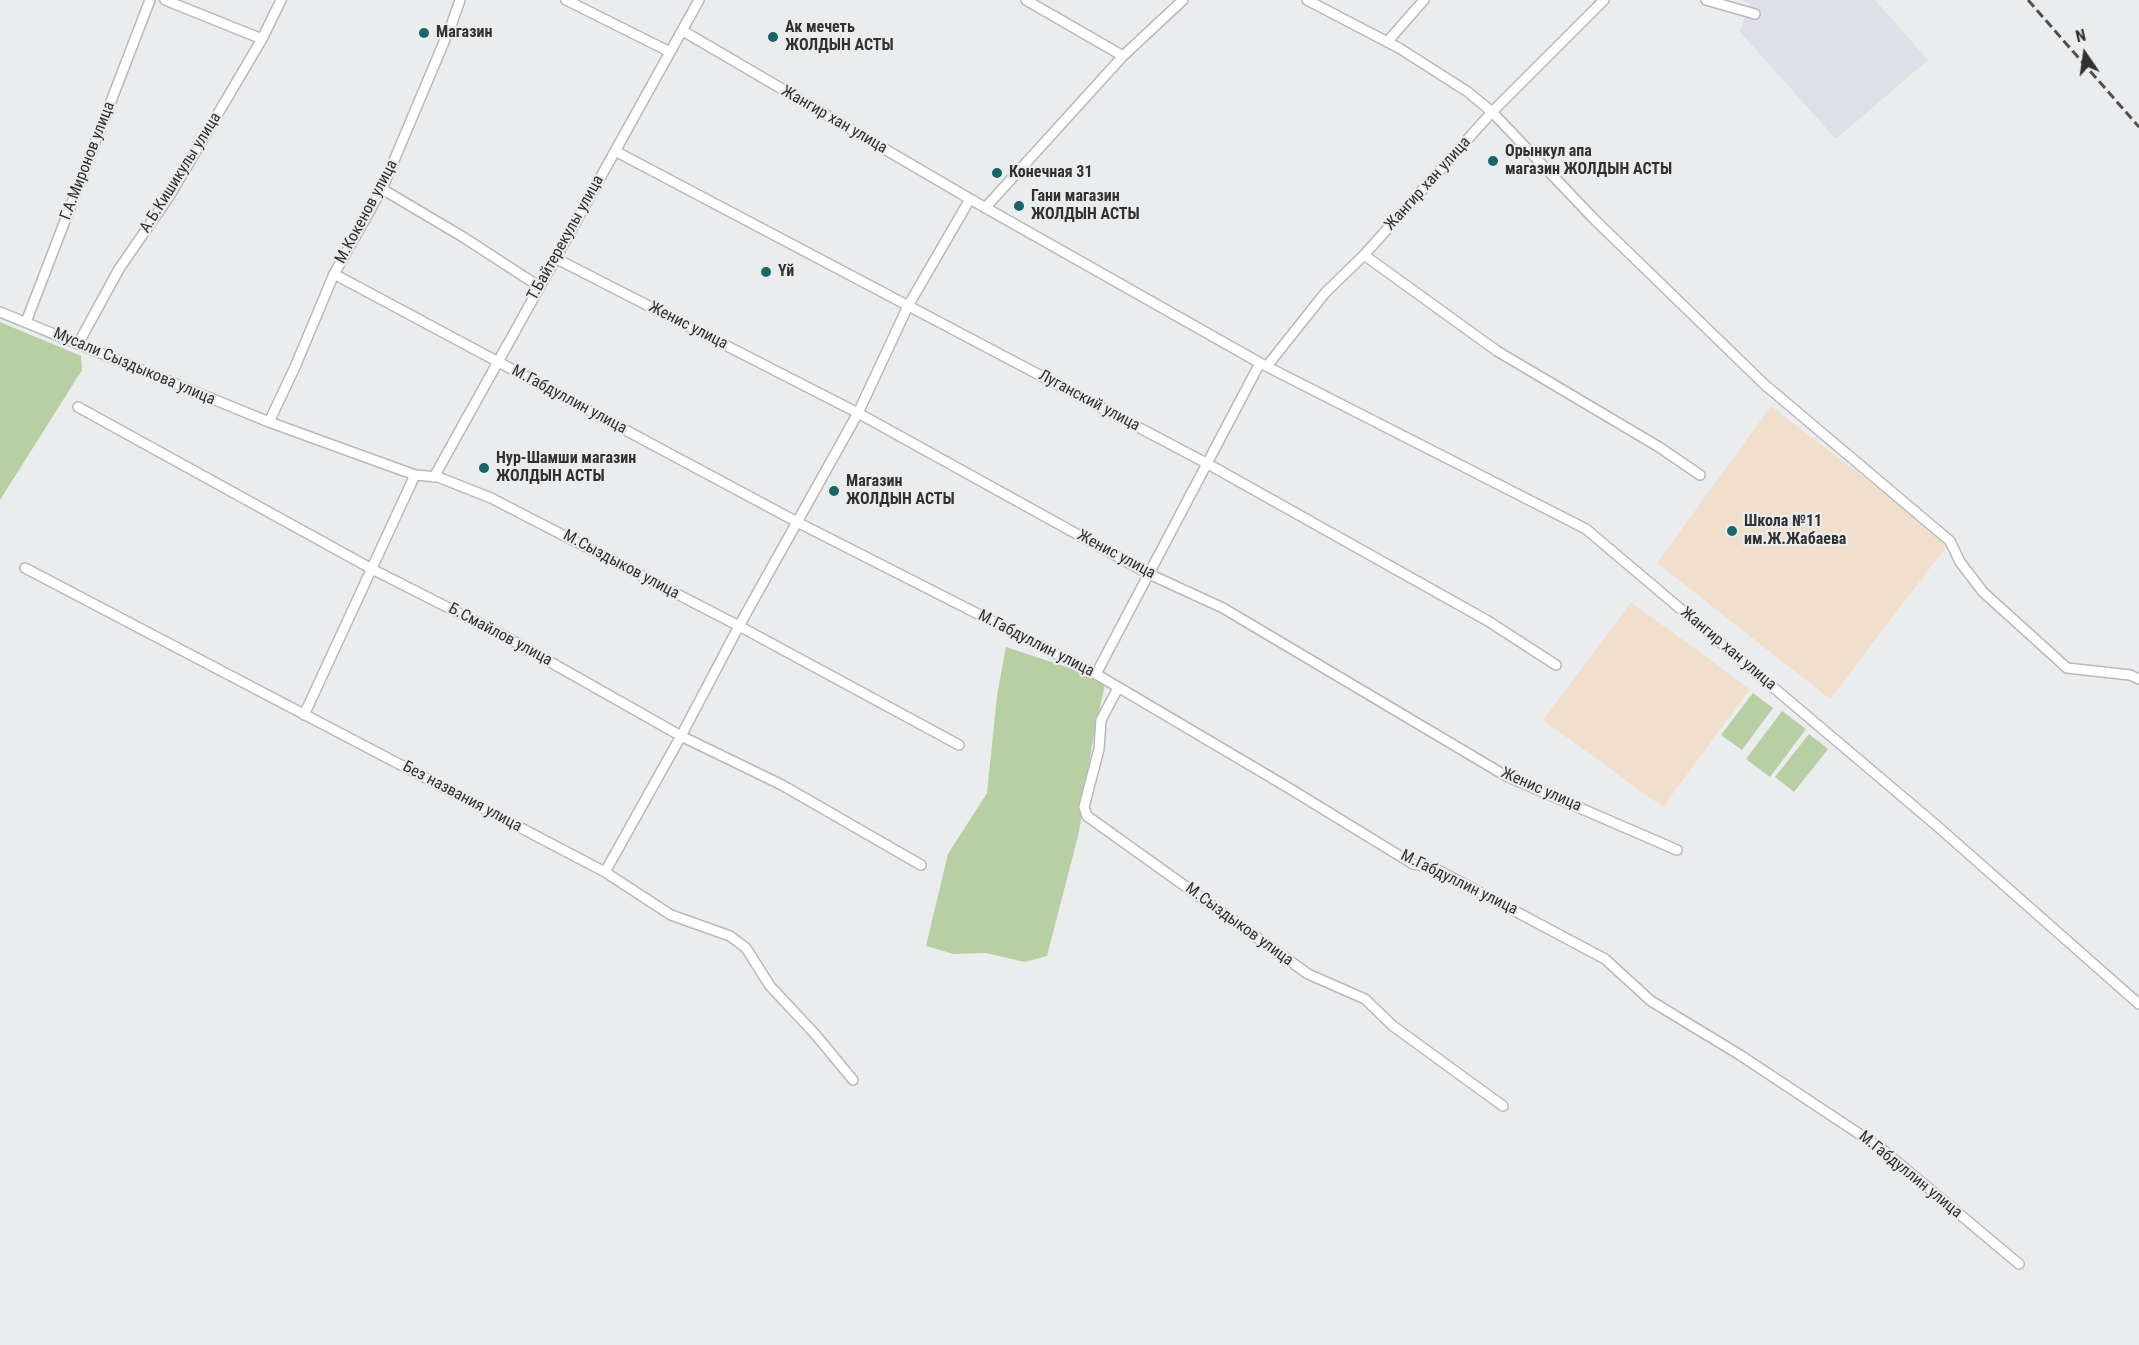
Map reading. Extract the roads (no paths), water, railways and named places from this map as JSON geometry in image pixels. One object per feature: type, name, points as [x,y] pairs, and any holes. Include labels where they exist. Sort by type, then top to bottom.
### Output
[{"type":"street","name":"Г.А.Миронов улица","points":[[26,322],[150,0]]},
{"type":"street","points":[[165,0],[262,39]]},
{"type":"street","name":"А.Б.Кишикулы улица","points":[[78,344],[119,269],[170,195],[262,39],[281,0]]},
{"type":"street","name":"М.Кокенов улица","points":[[268,422],[295,368],[334,274],[382,189],[452,23],[459,0]]},
{"type":"street","points":[[566,0],[670,52]]},
{"type":"street","name":"Т.Байтерекулы улица","points":[[434,477],[699,0]]},
{"type":"street","points":[[1026,0],[1123,56]]},
{"type":"street","points":[[985,208],[1123,56],[1183,0]]},
{"type":"street","points":[[1307,0],[1387,42],[1468,92],[1492,112],[1594,219],[1764,384],[1950,541],[1960,562],[1983,592],[2067,668],[2130,675],[2139,679]]},
{"type":"street","points":[[1387,42],[1424,0]]},
{"type":"street","name":"Жангир хан улица","points":[[1264,365],[1325,293],[1364,255],[1492,112],[1604,0]]},
{"type":"street","points":[[1706,0],[1755,14]]},
{"type":"street","name":"Жангир хан улица","points":[[683,31],[970,200],[1264,365],[1586,529],[1936,825],[2139,1004]]},
{"type":"street","name":"Луганский улица","points":[[615,151],[1208,464],[1488,621],[1556,665]]},
{"type":"street","points":[[382,189],[540,286]]},
{"type":"street","points":[[605,872],[858,413],[908,306],[970,200]]},
{"type":"street","points":[[1364,255],[1497,351],[1659,447],[1700,475]]},
{"type":"street","name":"Женис улица","points":[[555,258],[858,413],[1149,574],[1223,608],[1506,776],[1677,850]]},
{"type":"street","name":"М.Габдуллин улица","points":[[334,274],[799,522],[1096,674],[1284,784],[1413,864],[1436,869],[1454,877],[1605,959],[1651,1001],[1740,1054],[1882,1149],[2019,1264]]},
{"type":"street","name":"Мусали Сыздыкова улица","points":[[0,312],[268,422]]},
{"type":"street","points":[[1096,674],[1208,464],[1264,365]]},
{"type":"street","name":"Б.Смайлов улица","points":[[78,407],[372,569],[506,637],[681,736],[782,785],[921,865]]},
{"type":"street","name":"М.Сыздыков улица","points":[[268,422],[415,475],[434,477],[491,498],[739,626],[959,745]]},
{"type":"street","points":[[304,714],[415,475]]},
{"type":"street","name":"Без названия улица","points":[[25,568],[605,872],[671,915],[730,936],[746,948],[770,986],[815,1034],[853,1080]]},
{"type":"street","name":"М.Сыздыков улица","points":[[1118,688],[1101,720],[1099,749],[1084,807],[1087,816],[1308,974],[1365,999],[1393,1026],[1503,1106]]},
{"type":"railway","points":[[2028,0],[2139,127]]},
{"type":"place","name":"Магазин","points":[[424,33]]},
{"type":"place","name":"Ак мечеть ЖОЛДЫН АСТЫ","points":[[773,37]]},
{"type":"place","name":"Орынкул апа магазин ЖОЛДЫН АСТЫ","points":[[1493,161]]},
{"type":"place","name":"Конечная 31","points":[[997,173]]},
{"type":"place","name":"Гани магазин ЖОЛДЫН АСТЫ","points":[[1019,206]]},
{"type":"place","name":"Үй","points":[[766,272]]},
{"type":"place","name":"Нур-Шамши магазин ЖОЛДЫН АСТЫ","points":[[484,468]]},
{"type":"place","name":"Магазин ЖОЛДЫН АСТЫ","points":[[834,491]]},
{"type":"place","name":"Школа №11 им.Ж.Жабаева","points":[[1732,531]]}]
